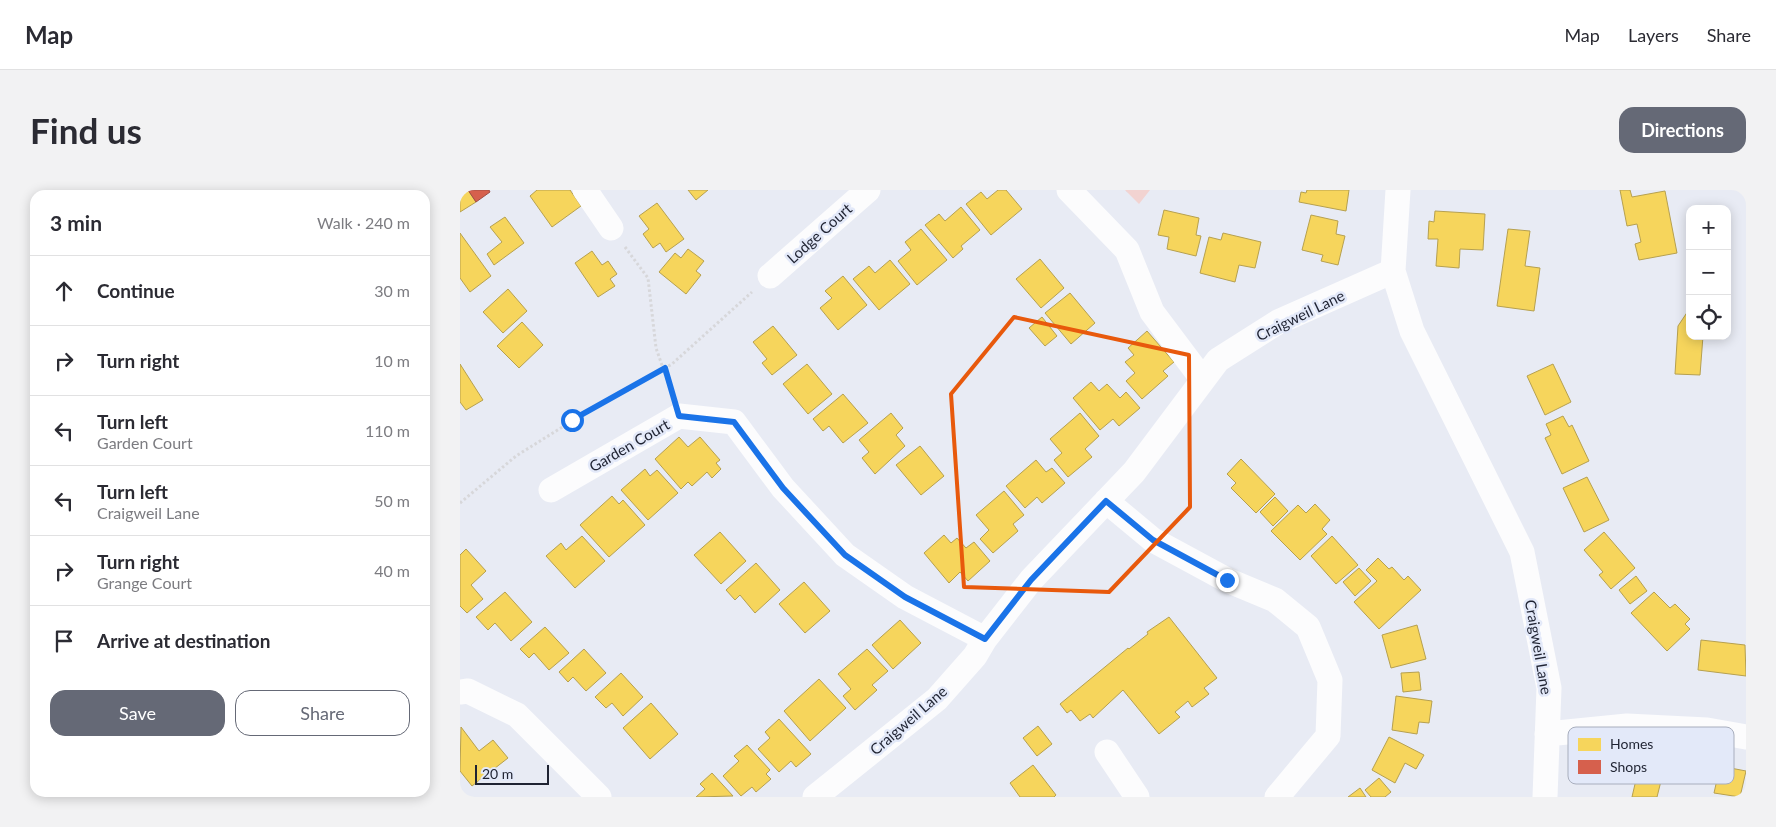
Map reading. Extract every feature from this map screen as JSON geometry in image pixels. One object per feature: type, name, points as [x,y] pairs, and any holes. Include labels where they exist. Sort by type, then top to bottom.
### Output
[{"type":"street","points":[[585,190],[611,228]]},
{"type":"street","name":"Lodge Court","points":[[770,276],[868,190]]},
{"type":"street","points":[[1069,190],[1127,250],[1152,312],[1203,380]]},
{"type":"street","points":[[1393,271],[1398,190]]},
{"type":"street","name":"Craigweil Lane","points":[[815,797],[937,699],[975,656],[985,639],[1031,580],[1134,472],[1218,360],[1278,322],[1393,271],[1412,331],[1522,552],[1549,688],[1545,797]]},
{"type":"street","name":"Garden Court","points":[[551,490],[679,416],[734,422],[783,488],[845,555],[905,597],[985,639]]},
{"type":"street","points":[[1106,501],[1153,540],[1227,580],[1275,600],[1308,628],[1330,680],[1328,736],[1277,797]]},
{"type":"street","points":[[460,692],[468,691],[517,715],[599,797]]},
{"type":"street","points":[[1617,727],[1647,727]]},
{"type":"street","points":[[1547,734],[1568,732]]},
{"type":"street","points":[[1107,752],[1137,797]]},
{"type":"path","points":[[611,228],[648,278],[656,348],[665,368],[679,416]]},
{"type":"path","points":[[460,503],[516,456],[572,420],[672,364],[770,276]]},
{"type":"highlighted area","points":[[1014,317],[1189,355],[1190,507],[1109,592],[964,587],[951,394]]},
{"type":"green space","points":[[1125,190],[1150,190],[1139,204]]},
{"type":"building: Homes","points":[[460,190],[468,190],[476,202],[460,212]]},
{"type":"building: Homes","points":[[537,190],[570,190],[581,206],[552,227],[530,196]]},
{"type":"building: Homes","points":[[688,190],[708,190],[696,200]]},
{"type":"building: Homes","points":[[998,190],[1006,190],[1022,209],[991,235],[966,204],[981,192],[987,199]]},
{"type":"building: Homes","points":[[1307,190],[1349,190],[1346,211],[1299,202],[1301,192],[1306,193]]},
{"type":"building: Homes","points":[[1620,190],[1630,190],[1632,197],[1665,191],[1677,253],[1639,260],[1635,244],[1641,242],[1637,224],[1627,226]]},
{"type":"building: Homes","points":[[657,203],[684,239],[666,252],[660,243],[653,248],[643,234],[649,229],[639,216]]},
{"type":"building: Homes","points":[[961,207],[980,230],[961,246],[963,249],[953,258],[925,225],[939,214],[945,221]]},
{"type":"building: Homes","points":[[1164,210],[1199,218],[1196,235],[1201,236],[1196,256],[1167,249],[1169,237],[1158,235]]},
{"type":"building: Homes","points":[[1435,211],[1485,214],[1483,250],[1460,249],[1459,268],[1436,266],[1438,239],[1428,239],[1429,221],[1434,222]]},
{"type":"building: Homes","points":[[1311,215],[1338,221],[1336,234],[1345,236],[1338,265],[1321,261],[1323,255],[1302,250]]},
{"type":"building: Homes","points":[[505,217],[524,243],[494,265],[487,254],[502,242],[490,227]]},
{"type":"building: Homes","points":[[921,229],[947,260],[917,285],[898,261],[911,250],[905,242]]},
{"type":"building: Homes","points":[[1508,229],[1530,231],[1525,266],[1540,268],[1534,311],[1497,306]]},
{"type":"building: Homes","points":[[460,233],[491,276],[470,292],[460,278]]},
{"type":"building: Homes","points":[[1223,233],[1261,242],[1255,268],[1239,265],[1235,282],[1200,273],[1209,237],[1221,240]]},
{"type":"building: Homes","points":[[688,249],[704,261],[696,271],[701,275],[686,294],[659,272],[675,253],[681,258]]},
{"type":"building: Homes","points":[[592,251],[602,265],[608,261],[617,274],[610,279],[615,286],[598,297],[575,263]]},
{"type":"building: Homes","points":[[1040,259],[1064,288],[1041,308],[1016,279]]},
{"type":"building: Homes","points":[[890,260],[910,284],[879,310],[853,279],[869,266],[875,273]]},
{"type":"building: Homes","points":[[843,276],[867,305],[838,330],[820,308],[832,298],[825,291]]},
{"type":"building: Homes","points":[[508,289],[527,311],[503,333],[483,312]]},
{"type":"building: Homes","points":[[1070,293],[1095,323],[1071,344],[1045,313]]},
{"type":"building: Homes","points":[[1686,314],[1686,340],[1703,340],[1700,375],[1675,374],[1678,326]]},
{"type":"building: Homes","points":[[1042,317],[1057,336],[1045,346],[1029,328]]},
{"type":"building: Homes","points":[[522,322],[543,345],[519,368],[497,346]]},
{"type":"building: Homes","points":[[773,326],[797,355],[772,375],[762,363],[767,359],[753,342]]},
{"type":"building: Homes","points":[[1147,331],[1174,362],[1163,371],[1168,376],[1142,399],[1126,381],[1135,373],[1125,362],[1134,355],[1128,348]]},
{"type":"building: Homes","points":[[460,364],[483,400],[466,410],[460,402]]},
{"type":"building: Homes","points":[[807,364],[832,394],[808,414],[783,384]]},
{"type":"building: Homes","points":[[1553,364],[1571,402],[1545,415],[1527,376]]},
{"type":"building: Homes","points":[[1091,382],[1099,391],[1107,384],[1120,398],[1126,392],[1140,408],[1119,426],[1113,419],[1100,430],[1073,398]]},
{"type":"building: Homes","points":[[843,394],[868,423],[843,443],[829,426],[823,431],[813,419]]},
{"type":"building: Homes","points":[[891,413],[903,428],[896,435],[905,446],[875,474],[862,458],[869,452],[859,440]]},
{"type":"building: Homes","points":[[1080,413],[1099,436],[1085,449],[1092,457],[1068,477],[1054,460],[1062,453],[1050,439]]},
{"type":"building: Homes","points":[[1563,416],[1569,427],[1572,425],[1589,461],[1562,474],[1545,438],[1551,435],[1546,424]]},
{"type":"building: Homes","points":[[679,437],[688,447],[700,437],[720,460],[716,463],[721,469],[712,478],[707,472],[692,486],[688,482],[681,489],[655,459]]},
{"type":"building: Homes","points":[[920,446],[944,476],[921,495],[896,465]]},
{"type":"building: Homes","points":[[1241,459],[1275,494],[1256,513],[1231,488],[1236,483],[1227,474]]},
{"type":"building: Homes","points":[[1036,460],[1046,472],[1052,468],[1065,483],[1042,503],[1037,497],[1025,508],[1006,486]]},
{"type":"building: Homes","points":[[645,469],[650,476],[657,470],[678,493],[648,520],[621,490]]},
{"type":"building: Homes","points":[[1587,477],[1609,520],[1584,532],[1563,488]]},
{"type":"building: Homes","points":[[1004,491],[1024,515],[1013,524],[1018,531],[993,553],[980,539],[989,530],[976,515]]},
{"type":"building: Homes","points":[[612,496],[619,504],[623,500],[645,525],[609,557],[580,525]]},
{"type":"building: Homes","points":[[1275,497],[1288,511],[1273,526],[1260,512]]},
{"type":"building: Homes","points":[[1315,504],[1330,520],[1322,529],[1327,534],[1300,560],[1271,531],[1298,505],[1306,513]]},
{"type":"building: Homes","points":[[720,532],[746,561],[721,584],[694,555]]},
{"type":"building: Homes","points":[[1604,532],[1635,568],[1611,589],[1599,575],[1603,572],[1584,550]]},
{"type":"building: Homes","points":[[944,535],[951,543],[957,538],[966,548],[974,542],[990,561],[968,581],[960,572],[949,583],[924,553]]},
{"type":"building: Homes","points":[[582,536],[605,561],[575,588],[546,556],[561,543],[566,550]]},
{"type":"building: Homes","points":[[1332,536],[1358,565],[1336,584],[1311,556]]},
{"type":"building: Homes","points":[[466,549],[486,571],[471,585],[483,599],[467,613],[460,606],[460,555]]},
{"type":"building: Homes","points":[[1378,558],[1389,569],[1392,567],[1404,580],[1408,576],[1421,590],[1379,629],[1354,602],[1377,581],[1366,570]]},
{"type":"building: Homes","points":[[756,563],[780,590],[755,613],[740,595],[735,600],[726,590]]},
{"type":"building: Homes","points":[[1359,568],[1371,581],[1355,596],[1343,582]]},
{"type":"building: Homes","points":[[1636,576],[1647,591],[1630,604],[1619,590]]},
{"type":"building: Homes","points":[[804,582],[830,611],[805,633],[779,604]]},
{"type":"building: Homes","points":[[505,592],[532,622],[511,641],[495,623],[488,630],[476,617]]},
{"type":"building: Homes","points":[[1654,592],[1670,608],[1675,604],[1690,619],[1685,624],[1690,629],[1667,651],[1631,613]]},
{"type":"building: Homes","points":[[1169,617],[1217,678],[1204,688],[1209,694],[1192,707],[1188,701],[1175,712],[1180,717],[1159,734],[1123,690],[1093,718],[1090,714],[1080,721],[1071,710],[1067,713],[1060,704],[1148,634],[1147,632]]},
{"type":"building: Homes","points":[[900,620],[921,643],[893,669],[872,645]]},
{"type":"building: Homes","points":[[1417,625],[1426,659],[1391,668],[1382,635]]},
{"type":"building: Homes","points":[[545,627],[569,653],[549,670],[534,653],[529,658],[520,649]]},
{"type":"building: Homes","points":[[1701,640],[1745,645],[1746,676],[1698,670]]},
{"type":"building: Homes","points":[[584,649],[606,673],[586,691],[573,677],[568,682],[559,672]]},
{"type":"building: Homes","points":[[867,649],[888,671],[872,685],[877,690],[855,710],[843,696],[851,689],[838,674]]},
{"type":"building: Homes","points":[[1419,672],[1421,690],[1403,692],[1401,673]]},
{"type":"building: Homes","points":[[621,673],[643,697],[623,716],[612,703],[606,708],[595,697]]},
{"type":"building: Homes","points":[[819,679],[846,708],[810,741],[784,711]]},
{"type":"building: Homes","points":[[1396,696],[1432,701],[1429,723],[1419,722],[1417,734],[1392,730]]},
{"type":"building: Homes","points":[[651,703],[678,734],[650,759],[623,728]]},
{"type":"building: Homes","points":[[779,719],[811,754],[796,767],[791,761],[779,772],[758,749],[770,738],[765,732]]},
{"type":"building: Homes","points":[[1038,726],[1052,744],[1037,756],[1023,738]]},
{"type":"building: Homes","points":[[461,727],[479,751],[493,740],[508,758],[472,786],[460,771]]},
{"type":"building: Homes","points":[[1389,737],[1424,755],[1416,769],[1405,763],[1395,783],[1372,770]]},
{"type":"building: Homes","points":[[747,745],[770,770],[766,774],[771,779],[756,792],[752,787],[741,796],[723,776],[739,761],[734,756]]},
{"type":"building: Homes","points":[[1033,765],[1056,795],[1054,797],[1020,797],[1010,783]]},
{"type":"building: Homes","points":[[1734,769],[1746,771],[1740,797],[1714,793],[1716,784],[1734,784]]},
{"type":"building: Homes","points":[[712,773],[733,796],[696,797],[705,789],[700,784]]},
{"type":"building: Homes","points":[[1379,778],[1391,792],[1385,797],[1371,797],[1365,790]]},
{"type":"building: Homes","points":[[1635,784],[1660,784],[1657,797],[1632,797]]},
{"type":"building: Homes","points":[[1360,788],[1366,797],[1348,797]]},
{"type":"building: Shops","points":[[468,190],[489,190],[490,192],[476,202]]},
{"type":"route","points":[[572,420],[665,368],[679,416],[734,422],[783,488],[845,555],[905,597],[985,639],[1031,580],[1106,501],[1153,540],[1227,580]]}]
